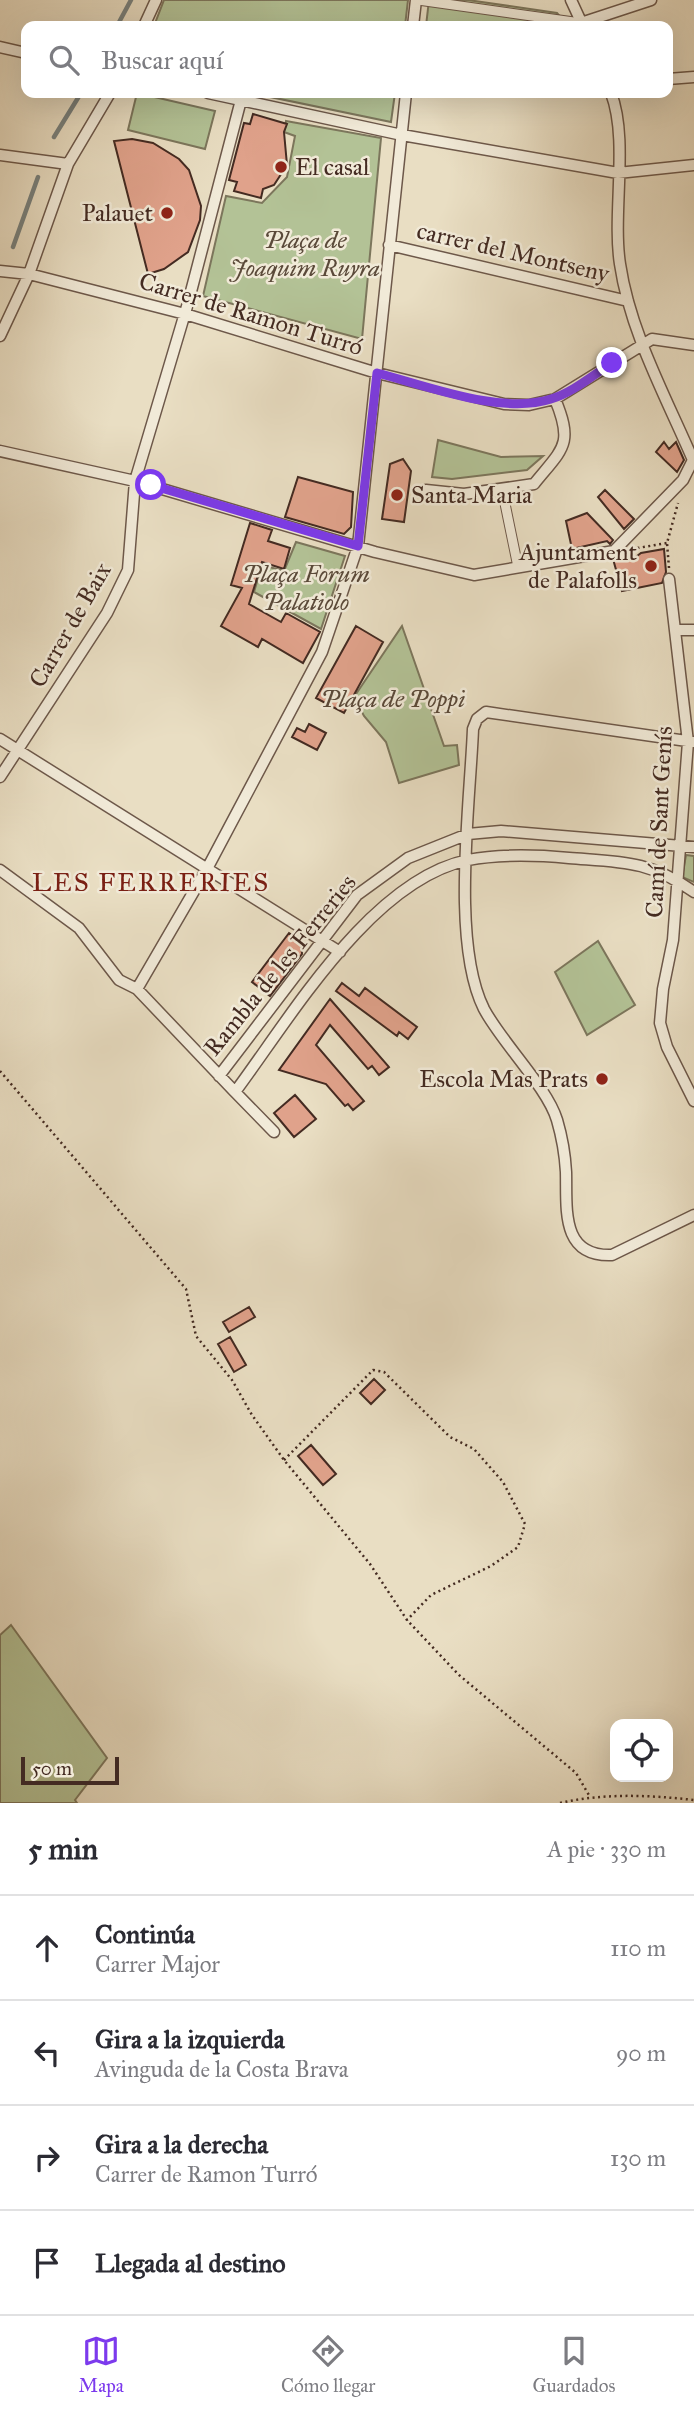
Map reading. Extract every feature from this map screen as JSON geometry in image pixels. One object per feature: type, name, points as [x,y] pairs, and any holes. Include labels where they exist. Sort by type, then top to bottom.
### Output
[{"type":"street","points":[[146,21],[156,0]]},
{"type":"street","points":[[414,21],[417,0],[561,21]]},
{"type":"street","points":[[571,0],[581,21]]},
{"type":"street","points":[[591,21],[651,0]]},
{"type":"street","points":[[0,47],[21,52]]},
{"type":"street","points":[[673,79],[694,77]]},
{"type":"street","points":[[0,336],[29,274],[68,164],[107,98]]},
{"type":"street","points":[[232,98],[402,135],[618,173],[694,165]]},
{"type":"street","points":[[137,989],[208,867],[322,652],[358,546],[406,98]]},
{"type":"street","points":[[0,451],[135,481],[358,546],[474,575],[614,551],[683,480],[694,460],[642,344],[619,262],[618,173],[613,98]]},
{"type":"street","name":"Carrer de Baix","points":[[0,777],[21,749],[107,613],[128,570],[135,481],[185,314],[241,100]]},
{"type":"street","points":[[0,155],[68,164]]},
{"type":"street","name":"carrer del Montseny","points":[[389,245],[628,301]]},
{"type":"street","name":"Carrer de Ramon Turró","points":[[0,271],[29,274],[185,314],[377,373],[504,404],[529,405],[555,398],[652,339],[694,345]]},
{"type":"street","points":[[426,490],[464,494],[534,484],[562,450],[566,425],[555,398]]},
{"type":"street","points":[[502,489],[518,568]]},
{"type":"street","name":"Camí de Sant Genís","points":[[669,579],[691,742],[676,880],[673,940],[663,989],[660,1023],[667,1046],[694,1101]]},
{"type":"street","points":[[676,630],[694,630]]},
{"type":"street","points":[[691,742],[486,712],[477,719],[473,729],[466,941],[470,972],[484,1009],[555,1112],[563,1138],[567,1225],[581,1246],[597,1256],[612,1255],[694,1215]]},
{"type":"street","points":[[0,739],[21,749],[340,952]]},
{"type":"street","name":"Rambla de les Ferreries","points":[[694,848],[501,831],[468,834],[408,858],[357,895],[219,1076],[235,1092],[340,952],[380,907],[420,878],[467,860],[540,855],[648,866],[694,892]]},
{"type":"street","points":[[0,870],[79,929],[94,952],[119,980],[137,989],[219,1076]]},
{"type":"street","points":[[235,1092],[274,1132]]},
{"type":"path","points":[[669,579],[667,543],[683,480]]},
{"type":"path","points":[[614,551],[667,543]]},
{"type":"path","points":[[0,1071],[186,1289],[196,1336],[232,1380],[252,1415],[284,1460],[370,1564],[407,1620],[459,1675],[576,1773],[590,1797]]},
{"type":"path","points":[[284,1460],[373,1370],[384,1372],[450,1437],[474,1449],[503,1482],[525,1524],[518,1547],[491,1566],[431,1595],[407,1620]]},
{"type":"path","points":[[560,1803],[590,1797],[651,1795],[694,1800]]},
{"type":"green space","points":[[164,0],[408,0],[406,21],[156,21]]},
{"type":"green space","points":[[429,0],[468,0],[557,13],[564,21],[427,21]]},
{"type":"green space","points":[[136,98],[159,98],[215,111],[205,149],[128,130]]},
{"type":"green space","points":[[275,98],[394,98],[391,122]]},
{"type":"green space","name":"Plaça de Joaquim Ruyra","points":[[286,121],[381,138],[362,339],[203,296],[226,196],[262,203],[287,177],[295,136],[284,132]]},
{"type":"green space","points":[[438,440],[501,457],[543,456],[527,470],[452,479],[432,477]]},
{"type":"green space","name":"Plaça Forum Palatiolo","points":[[296,542],[345,556],[321,629],[254,592],[262,565],[284,571]]},
{"type":"green space","name":"Plaça de Poppi","points":[[402,626],[444,746],[457,745],[459,765],[399,783],[386,742],[364,716],[354,697]]},
{"type":"green space","points":[[686,855],[694,856],[694,882],[682,877]]},
{"type":"green space","points":[[598,941],[635,1005],[587,1035],[555,972]]},
{"type":"green space","points":[[11,1625],[107,1758],[75,1800],[77,1803],[0,1803],[0,1635]]},
{"type":"building","points":[[253,114],[287,124],[284,132],[287,165],[274,185],[263,189],[261,198],[234,191],[237,182],[229,180],[244,123],[250,124]]},
{"type":"building","name":"Palauet","points":[[132,139],[153,143],[179,159],[189,170],[201,206],[200,220],[188,252],[164,269],[148,274],[114,141]]},
{"type":"building","points":[[664,442],[669,449],[676,442],[684,460],[677,472],[656,452]]},
{"type":"building","name":"Santa Maria","points":[[403,459],[411,471],[404,522],[382,519],[390,464]]},
{"type":"building","points":[[298,477],[353,492],[351,527],[344,534],[285,517]]},
{"type":"building","points":[[605,490],[634,519],[624,529],[598,497]]},
{"type":"building","points":[[587,513],[613,540],[610,544],[607,541],[572,549],[566,521]]},
{"type":"building","points":[[250,523],[272,530],[268,541],[290,548],[284,569],[262,562],[249,604],[281,622],[286,613],[320,632],[303,663],[262,639],[258,647],[221,626],[242,588],[231,585]]},
{"type":"building","points":[[664,549],[666,572],[662,583],[622,591],[613,559],[624,552],[632,560],[641,553]]},
{"type":"building","points":[[356,626],[383,642],[344,713],[316,698]]},
{"type":"building","points":[[309,724],[326,733],[317,750],[292,737],[297,728],[305,732]]},
{"type":"building","points":[[289,933],[301,941],[302,954],[270,996],[252,982]]},
{"type":"building","points":[[342,983],[359,996],[365,988],[417,1027],[408,1039],[399,1032],[397,1036],[336,991]]},
{"type":"building","points":[[330,999],[389,1067],[379,1075],[372,1066],[368,1069],[330,1025],[316,1045],[364,1101],[353,1110],[348,1104],[345,1106],[326,1084],[279,1070]]},
{"type":"building","points":[[295,1095],[316,1119],[294,1137],[274,1113]]},
{"type":"building","points":[[249,1307],[255,1317],[229,1332],[223,1322]]},
{"type":"building","points":[[230,1337],[246,1365],[234,1372],[218,1344]]},
{"type":"building","points":[[374,1379],[385,1390],[371,1404],[360,1393]]},
{"type":"building","points":[[311,1445],[336,1474],[323,1485],[298,1456]]},
{"type":"waterway","points":[[120,21],[131,0]]},
{"type":"waterway","points":[[54,137],[78,98]]},
{"type":"waterway","points":[[13,247],[38,177]]},
{"type":"place","name":"El casal","points":[[281,167]]},
{"type":"place","name":"Palauet","points":[[167,213]]},
{"type":"place","name":"Santa Maria","points":[[397,495]]},
{"type":"place","name":"Ajuntament de Palafolls","points":[[651,566]]},
{"type":"place","name":"Escola Mas Prats","points":[[602,1079]]},
{"type":"district","name":"LES FERRERIES","points":[[151,882]]},
{"type":"route","points":[[151,485],[358,546],[377,373],[504,404],[529,405],[555,398],[612,363]]}]
